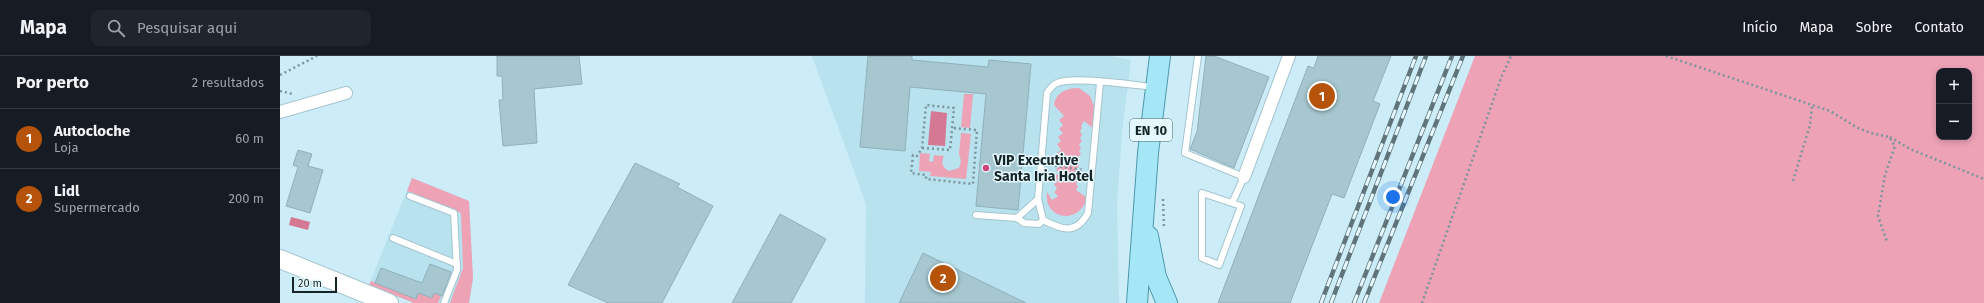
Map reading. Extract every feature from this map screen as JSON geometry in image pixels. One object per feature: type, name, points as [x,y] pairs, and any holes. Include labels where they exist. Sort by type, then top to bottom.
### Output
[{"type":"main road","name":"EN 10","points":[[1137,303],[1144,204],[1160,56]]},
{"type":"main road","name":"EN 10","points":[[1144,204],[1149,244],[1156,277],[1167,303]]},
{"type":"street","points":[[1244,177],[1289,56]]},
{"type":"street","points":[[280,112],[346,93]]},
{"type":"street","points":[[280,259],[389,303]]},
{"type":"lane","points":[[1198,56],[1185,153],[1244,177],[1232,203]]},
{"type":"lane","points":[[1043,220],[1038,199],[1047,93],[1055,84],[1069,80],[1156,88]]},
{"type":"lane","points":[[1043,220],[1063,229],[1076,227],[1083,222],[1088,213],[1100,82]]},
{"type":"lane","points":[[1202,192],[1232,203],[1241,206],[1219,265],[1202,258],[1202,192]]},
{"type":"lane","points":[[410,196],[454,213],[457,270],[444,303]]},
{"type":"lane","points":[[1017,218],[1038,199]]},
{"type":"lane","points":[[976,215],[1017,218],[1024,223],[1039,224],[1043,220]]},
{"type":"lane","points":[[393,238],[457,264]]},
{"type":"path","points":[[280,75],[318,56]]},
{"type":"path","points":[[1422,303],[1501,78],[1511,56]]},
{"type":"path","points":[[1666,56],[1830,111],[1858,128],[1889,137],[1910,149],[1984,179]]},
{"type":"path","points":[[922,148],[950,150],[952,128],[954,108],[926,105],[922,148],[917,156],[913,155],[911,173],[926,175],[926,179],[973,184],[977,130],[952,128]]},
{"type":"path","points":[[1793,181],[1810,126],[1812,106]]},
{"type":"path","points":[[1887,242],[1878,216],[1885,175],[1895,146],[1889,137]]},
{"type":"path","points":[[1022,161],[1092,171]]},
{"type":"path","points":[[1164,194],[1164,235]]},
{"type":"shaded area","name":"VIP Executive Santa Iria Hotel","points":[[812,56],[1110,56],[1131,60],[1122,133],[1117,204],[1119,303],[865,303],[866,204]]},
{"type":"shaded area","points":[[1475,56],[1984,56],[1984,303],[1379,303]]},
{"type":"shaded area","points":[[1079,88],[1090,96],[1094,106],[1093,128],[1084,121],[1081,126],[1080,132],[1082,134],[1080,139],[1082,140],[1079,145],[1081,147],[1079,152],[1081,153],[1078,158],[1080,160],[1077,164],[1079,166],[1075,171],[1078,174],[1076,184],[1078,186],[1076,190],[1087,198],[1083,207],[1077,213],[1070,216],[1062,216],[1050,208],[1047,201],[1047,192],[1052,200],[1058,196],[1054,192],[1057,189],[1054,184],[1058,181],[1054,177],[1059,173],[1056,169],[1060,166],[1056,161],[1060,157],[1057,153],[1061,150],[1057,144],[1061,141],[1058,137],[1063,133],[1059,129],[1063,125],[1059,120],[1064,116],[1054,105],[1060,94],[1066,90]]},
{"type":"shaded area","points":[[964,94],[973,94],[970,128],[961,127]]},
{"type":"shaded area","points":[[931,111],[947,113],[945,146],[928,145]]},
{"type":"shaded area","points":[[961,133],[971,134],[966,179],[930,176],[931,172],[919,171],[920,153],[930,154],[929,161],[933,162],[934,155],[944,156],[943,165],[949,171],[959,168],[961,161],[959,154]]},
{"type":"shaded area","points":[[412,178],[469,201],[473,278],[469,303],[414,303],[369,285]]},
{"type":"shaded area","points":[[412,178],[469,201],[473,278],[469,303],[450,303],[463,268],[461,213],[407,191]]},
{"type":"shaded area","points":[[291,217],[310,222],[308,230],[289,225]]},
{"type":"shaded area","points":[[371,281],[416,298],[418,293],[434,293],[441,296],[438,303],[414,303],[369,285]]},
{"type":"building","points":[[497,56],[579,56],[582,84],[534,89],[537,143],[503,146],[499,100],[503,100],[502,76],[497,76]]},
{"type":"building","points":[[868,56],[912,56],[912,60],[988,67],[989,60],[1031,64],[1018,210],[976,206],[986,94],[910,87],[905,151],[860,147]]},
{"type":"building","points":[[1206,56],[1214,56],[1269,77],[1234,168],[1190,149],[1197,132]]},
{"type":"building","points":[[1318,56],[1391,56],[1373,101],[1380,104],[1344,198],[1332,194],[1290,303],[1218,303],[1308,66],[1314,68]]},
{"type":"building","points":[[298,150],[312,154],[308,166],[323,170],[310,213],[286,206],[298,167],[293,165]]},
{"type":"building","points":[[635,163],[680,184],[677,187],[713,206],[662,303],[608,303],[568,285]]},
{"type":"building","points":[[780,214],[826,239],[791,303],[732,303]]},
{"type":"building","points":[[923,253],[1026,303],[899,303]]},
{"type":"building","points":[[430,264],[451,272],[442,296],[434,293],[432,298],[418,293],[416,299],[375,283],[381,268],[422,283]]},
{"type":"railway","points":[[1321,303],[1416,56]]},
{"type":"railway","points":[[1331,303],[1426,56]]},
{"type":"railway","points":[[1354,303],[1452,56]]},
{"type":"railway","points":[[1364,303],[1463,56]]},
{"type":"place","name":"Autocloche","points":[[1322,96]]},
{"type":"place","name":"VIP Executive Santa Iria Hotel","points":[[986,168]]},
{"type":"place","name":"Lidl","points":[[943,278]]}]
